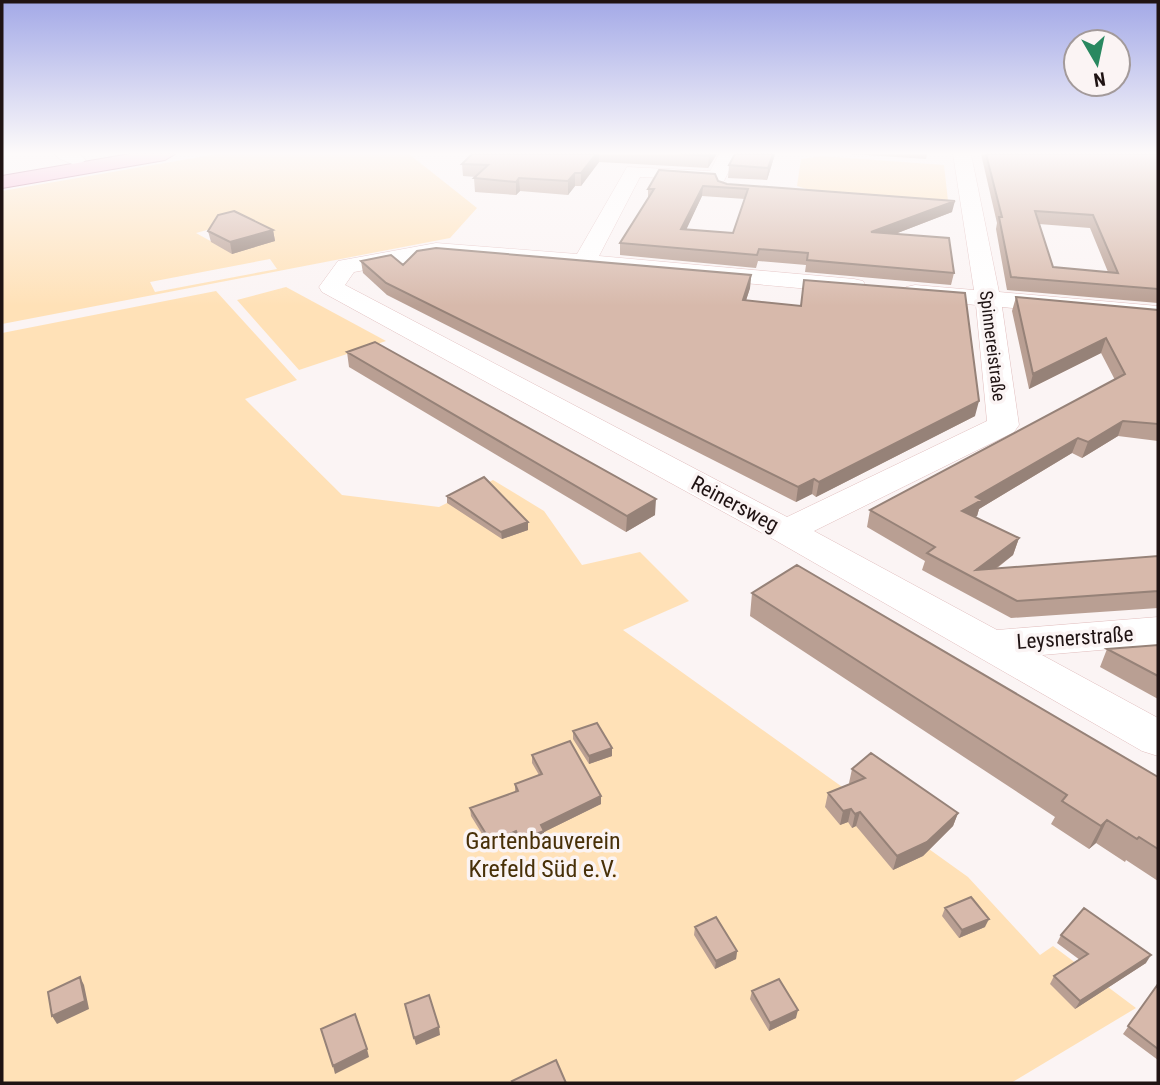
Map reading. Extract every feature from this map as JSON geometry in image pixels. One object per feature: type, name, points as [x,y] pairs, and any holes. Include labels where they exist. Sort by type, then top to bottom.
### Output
[{"type":"street","points":[[615,205],[584,260],[1158,314]]},
{"type":"street","name":"Spinnereistraße","points":[[786,531],[1003,425],[988,299],[958,205]]},
{"type":"street","name":"Reinersweg","points":[[584,260],[436,250],[346,266],[331,287],[786,531],[1158,739]]},
{"type":"street","name":"Leysnerstraße","points":[[992,645],[1158,631]]},
{"type":"green space","points":[[2,205],[473,205],[477,208],[450,238],[2,324]],"holes":[[[236,222],[232,253],[196,233]],[[270,259],[277,269],[155,292],[150,282]]]},
{"type":"green space","points":[[286,287],[386,341],[299,370],[237,300]]},
{"type":"green space","name":"Gartenbauverein Krefeld Süd e.V.","points":[[216,291],[297,380],[245,399],[342,495],[439,507],[493,480],[544,511],[582,565],[640,552],[689,601],[623,630],[968,877],[1040,955],[1053,946],[1136,1008],[1011,1083],[2,1083],[2,333]]},
{"type":"building","points":[[644,205],[693,205],[681,229],[733,233],[743,205],[945,205],[871,232],[949,238],[954,273],[807,260],[808,253],[759,249],[757,255],[620,243]]},
{"type":"building","points":[[999,205],[1158,205],[1158,289],[1011,277],[999,217],[1002,217]],"holes":[[[1035,211],[1093,215],[1118,273],[1053,267]]]},
{"type":"building","points":[[234,211],[273,230],[230,242],[208,231],[218,215]]},
{"type":"building","points":[[436,248],[751,275],[743,300],[801,306],[804,280],[965,293],[979,401],[819,482],[814,479],[798,487],[386,283],[361,261],[391,255],[403,265],[417,251]]},
{"type":"building","points":[[1016,297],[1158,310],[1158,424],[1123,421],[1088,442],[1078,438],[976,497],[982,500],[962,511],[1019,538],[976,570],[1158,556],[1158,591],[1017,601],[927,553],[935,547],[870,510],[1125,374],[1106,338],[1033,374]]},
{"type":"building","points":[[375,342],[656,499],[627,516],[347,352]]},
{"type":"building","points":[[484,477],[528,522],[501,532],[447,496]]},
{"type":"building","points":[[797,565],[1158,777],[1158,849],[1107,820],[1101,826],[1062,801],[1067,795],[752,593]]},
{"type":"building","points":[[1158,645],[1158,676],[1107,649]]},
{"type":"building","points":[[597,723],[612,748],[589,756],[573,731]]},
{"type":"building","points":[[570,741],[601,796],[541,825],[544,831],[520,840],[516,831],[491,842],[470,808],[518,791],[515,784],[542,774],[532,755]]},
{"type":"building","points":[[871,753],[958,813],[927,842],[897,856],[860,812],[855,814],[851,809],[843,811],[828,793],[865,778],[852,769]]},
{"type":"building","points":[[971,897],[989,919],[962,930],[945,908]]},
{"type":"building","points":[[1084,908],[1151,955],[1080,1001],[1054,976],[1088,954],[1061,935]]},
{"type":"building","points":[[716,917],[737,951],[716,961],[695,927]]},
{"type":"building","points":[[80,977],[85,1001],[52,1016],[48,992]]},
{"type":"building","points":[[779,979],[798,1010],[770,1023],[752,991]]},
{"type":"building","points":[[1158,984],[1158,1049],[1128,1026]]},
{"type":"building","points":[[429,995],[439,1027],[414,1038],[405,1004]]},
{"type":"building","points":[[355,1014],[367,1049],[333,1066],[321,1029]]},
{"type":"building","points":[[556,1060],[566,1083],[512,1081]]}]
